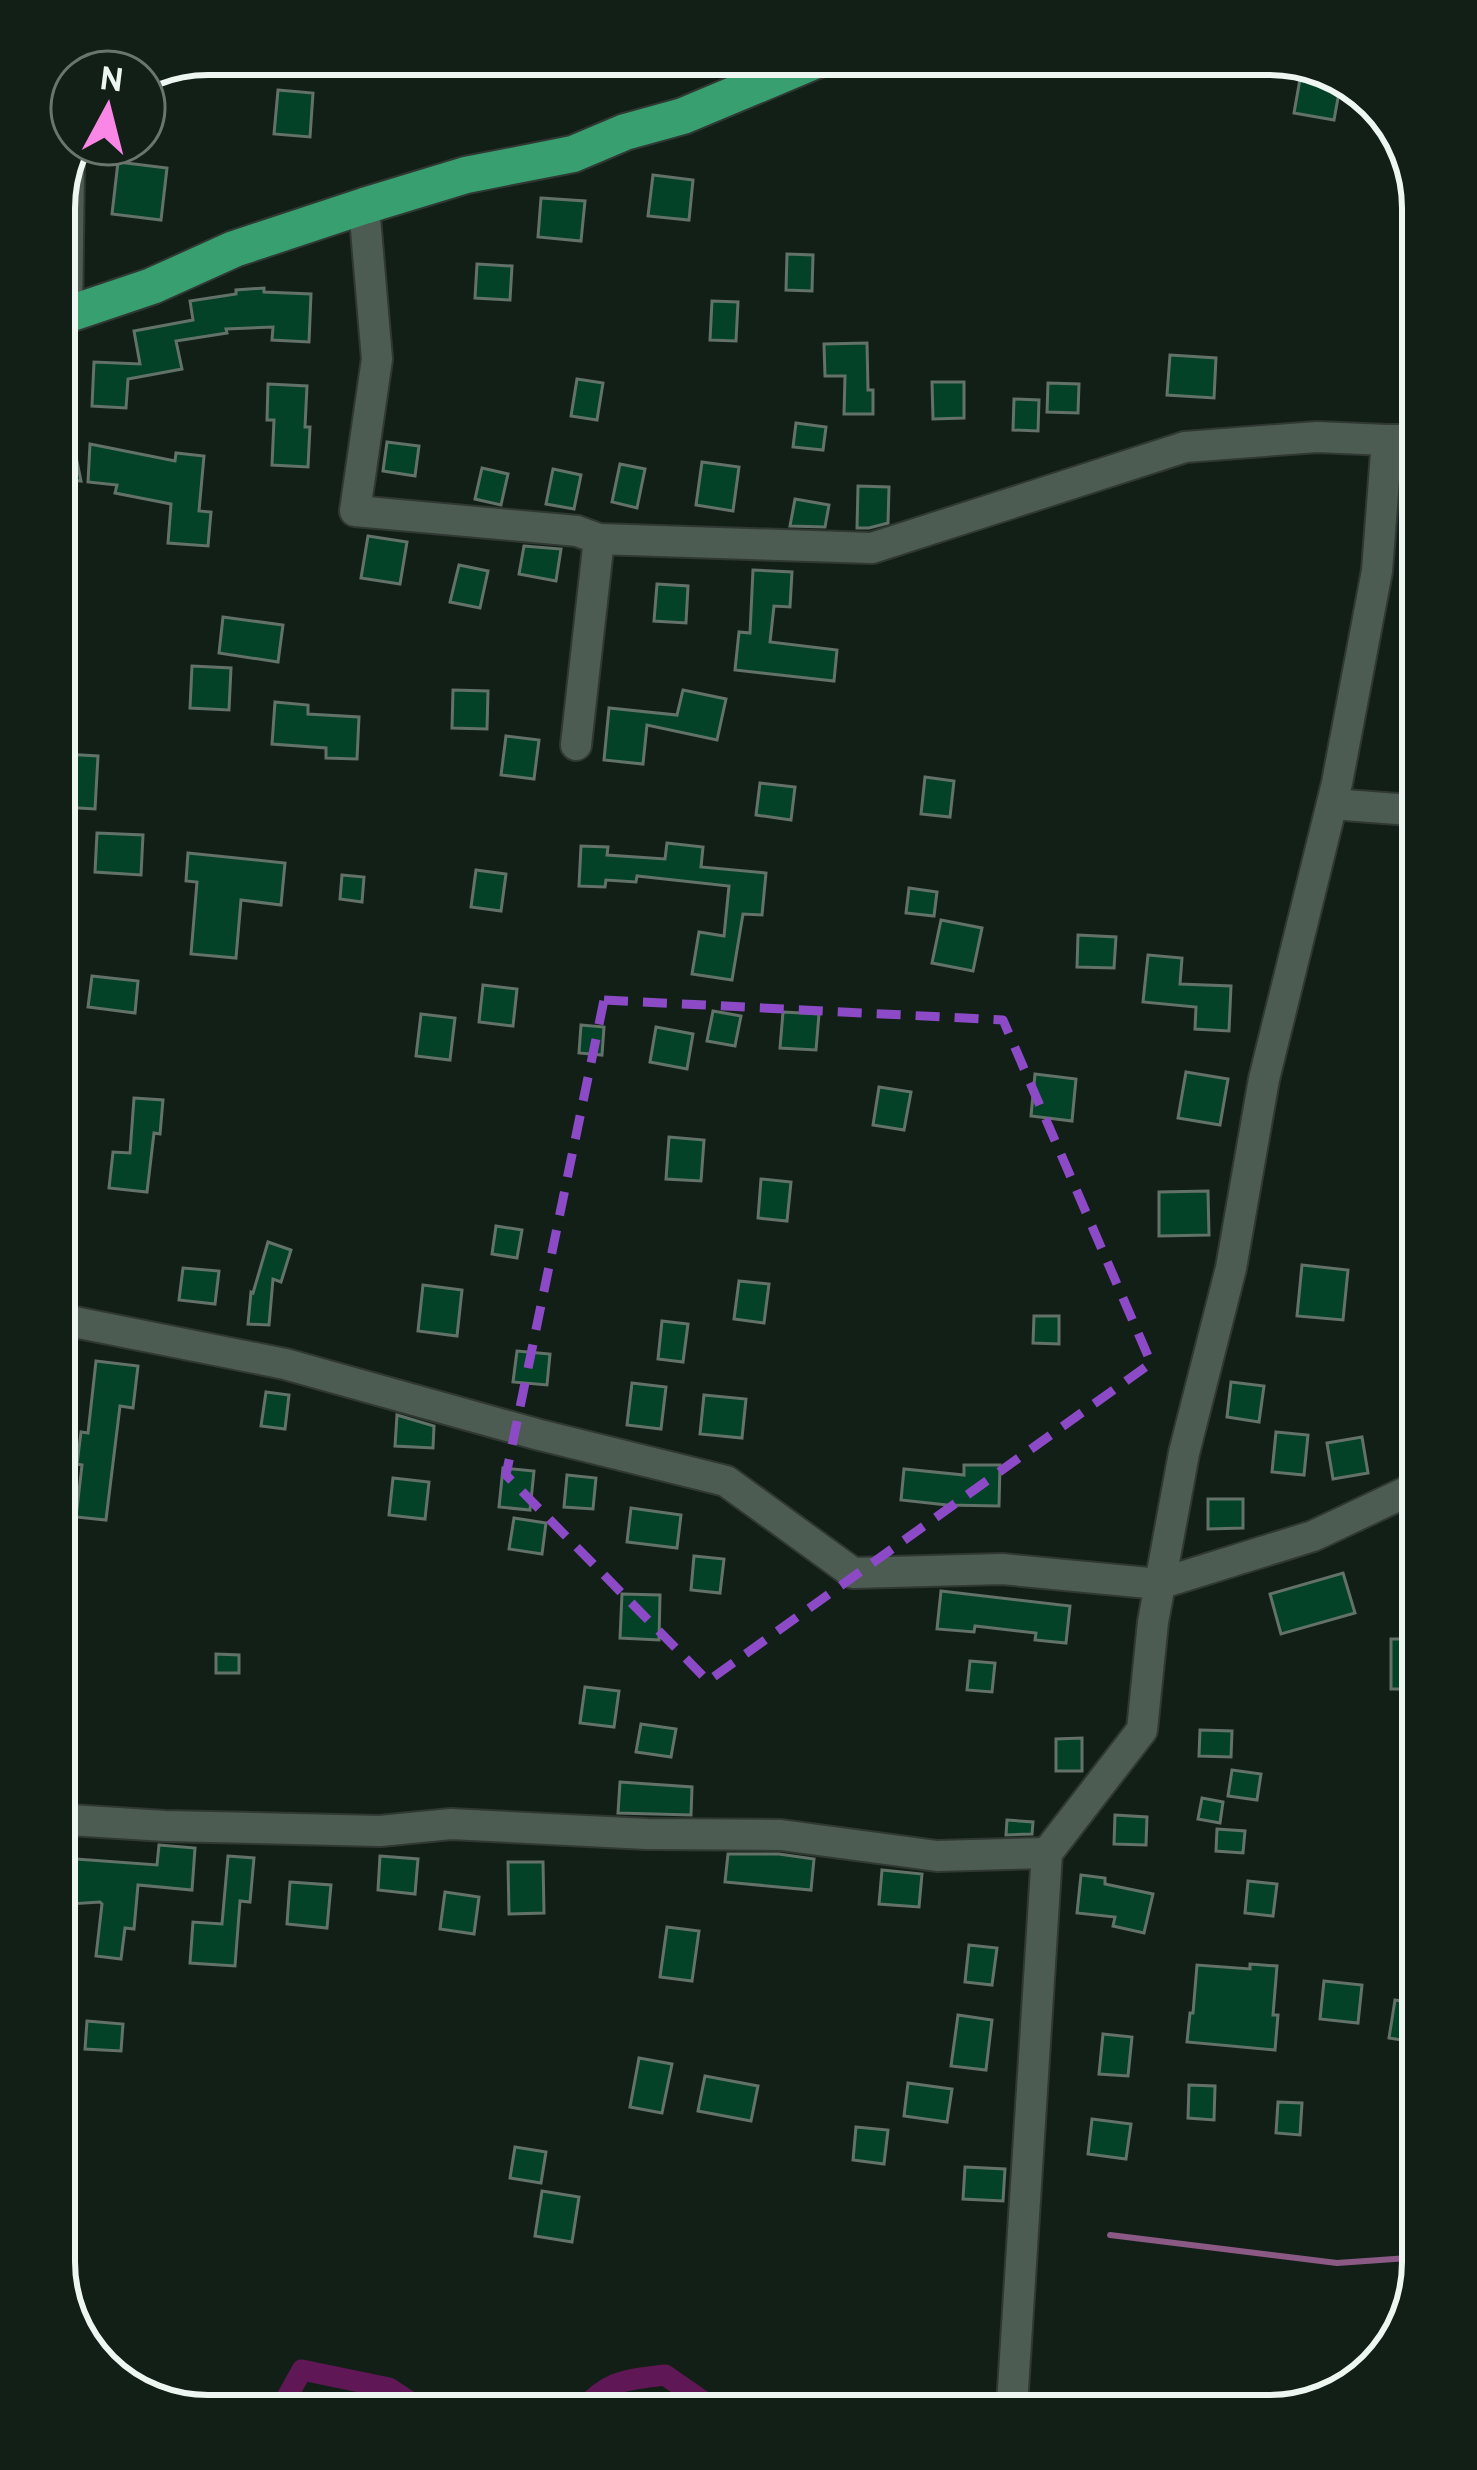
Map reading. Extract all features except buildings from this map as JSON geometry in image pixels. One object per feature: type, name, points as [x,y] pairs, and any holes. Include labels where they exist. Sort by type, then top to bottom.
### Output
[{"type":"main road","points":[[75,312],[152,286],[234,249],[466,175],[573,154],[781,75]]},
{"type":"street","points":[[364,206],[377,359],[355,511],[577,531],[599,539],[872,548],[1185,447],[1317,437],[1402,440]]},
{"type":"street","points":[[1013,2395],[1047,1853],[1142,1730],[1153,1622],[1184,1453],[1231,1268],[1264,1079],[1332,803],[1377,571],[1387,440]]},
{"type":"street","points":[[576,745],[599,539]]},
{"type":"street","points":[[1332,803],[1402,809]]},
{"type":"street","points":[[75,1322],[285,1364],[726,1481],[853,1573],[1002,1569],[1159,1584],[1313,1536],[1402,1494]]},
{"type":"street","points":[[75,1820],[380,1831],[451,1824],[781,1835],[937,1856],[1047,1853]]},
{"type":"highlighted area","points":[[604,1000],[1003,1020],[1151,1363],[708,1681],[506,1475]]},
{"type":"waterway","points":[[1110,2235],[1337,2263],[1402,2258]]},
{"type":"waterway","points":[[288,2395],[302,2370],[389,2388],[400,2395]]},
{"type":"waterway","points":[[598,2395],[618,2383],[665,2375],[694,2395]]}]
